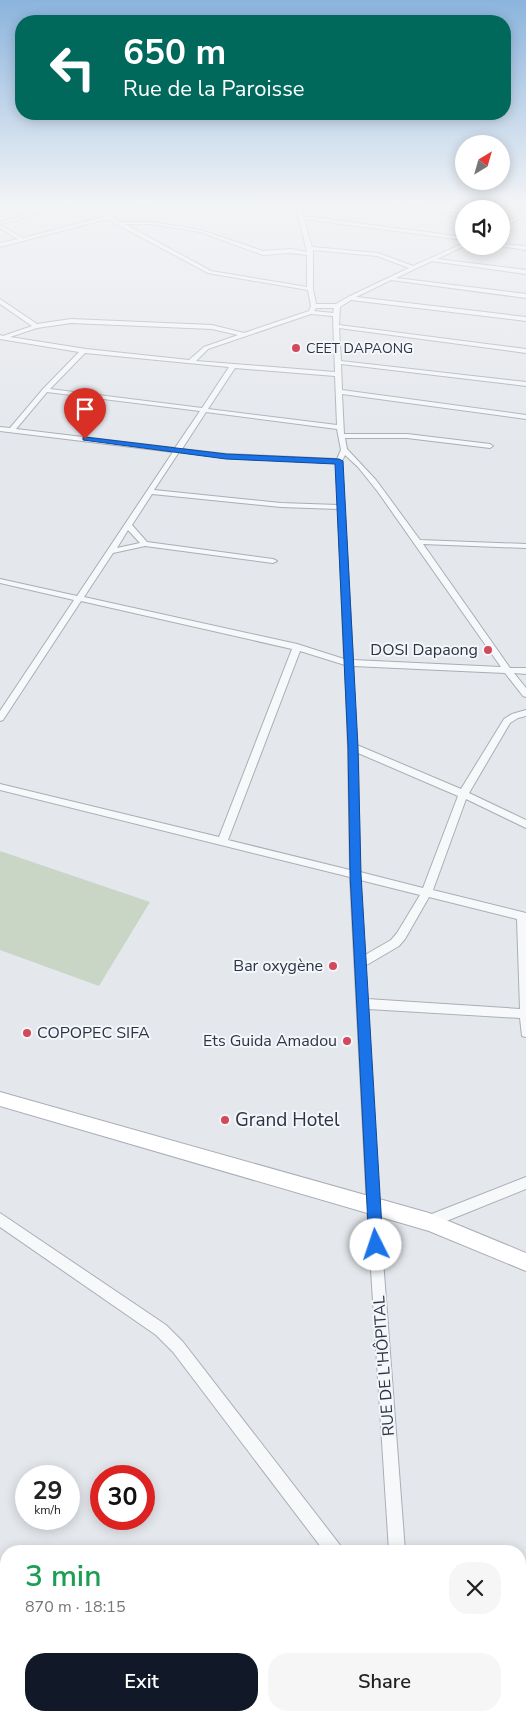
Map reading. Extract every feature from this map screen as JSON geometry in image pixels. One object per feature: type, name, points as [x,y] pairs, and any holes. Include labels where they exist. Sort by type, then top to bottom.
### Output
[{"type":"main road","points":[[0,1099],[429,1222],[526,1262]]},
{"type":"street","points":[[277,283],[310,289]]},
{"type":"street","points":[[310,283],[313,309]]},
{"type":"street","points":[[382,283],[350,298],[336,316],[341,432],[344,450],[363,466],[419,542],[507,671],[526,694]]},
{"type":"street","points":[[426,283],[526,296]]},
{"type":"street","points":[[350,298],[526,320]]},
{"type":"street","points":[[0,301],[36,326]]},
{"type":"street","points":[[313,309],[336,316]]},
{"type":"street","points":[[192,362],[202,350],[313,309],[336,316],[526,351]]},
{"type":"street","points":[[2,338],[36,326],[61,321],[218,327],[245,334]]},
{"type":"street","points":[[2,338],[84,350],[192,362],[338,374]]},
{"type":"street","points":[[12,429],[45,390],[84,350]]},
{"type":"street","points":[[337,362],[526,384]]},
{"type":"street","points":[[0,718],[233,366]]},
{"type":"street","points":[[45,390],[204,410],[341,432],[407,436],[490,446]]},
{"type":"street","points":[[340,392],[526,417]]},
{"type":"street","points":[[0,428],[226,456],[339,461]]},
{"type":"street","name":"RUE DE L'HÔPITAL","points":[[344,450],[339,461],[353,747],[356,874],[373,1207],[397,1545]]},
{"type":"street","points":[[149,492],[271,504],[341,508]]},
{"type":"street","points":[[128,525],[145,544]]},
{"type":"street","points":[[419,542],[526,546]]},
{"type":"street","points":[[111,551],[145,544],[273,561]]},
{"type":"street","points":[[0,581],[297,647],[348,663],[526,671]]},
{"type":"street","points":[[222,843],[297,647]]},
{"type":"street","points":[[361,963],[399,940],[427,892],[463,794],[507,720],[526,713]]},
{"type":"street","points":[[353,747],[463,794],[526,824]]},
{"type":"street","points":[[0,787],[524,917],[526,1032]]},
{"type":"street","points":[[363,1004],[526,1014]]},
{"type":"street","points":[[429,1222],[526,1183]]},
{"type":"street","points":[[0,1219],[161,1330],[178,1346],[329,1545]]},
{"type":"green space","points":[[0,851],[150,902],[99,986],[0,950]]},
{"type":"place","name":"CEET DAPAONG","points":[[296,348]]},
{"type":"place","name":"DOSI Dapaong","points":[[488,650]]},
{"type":"place","name":"Bar oxygène","points":[[333,966]]},
{"type":"place","name":"COPOPEC SIFA","points":[[27,1033]]},
{"type":"place","name":"Ets Guida Amadou","points":[[347,1041]]},
{"type":"place","name":"Grand Hotel","points":[[225,1120]]},
{"type":"route","points":[[85,439],[226,456],[339,461],[353,747],[356,874],[376,1245]]}]
